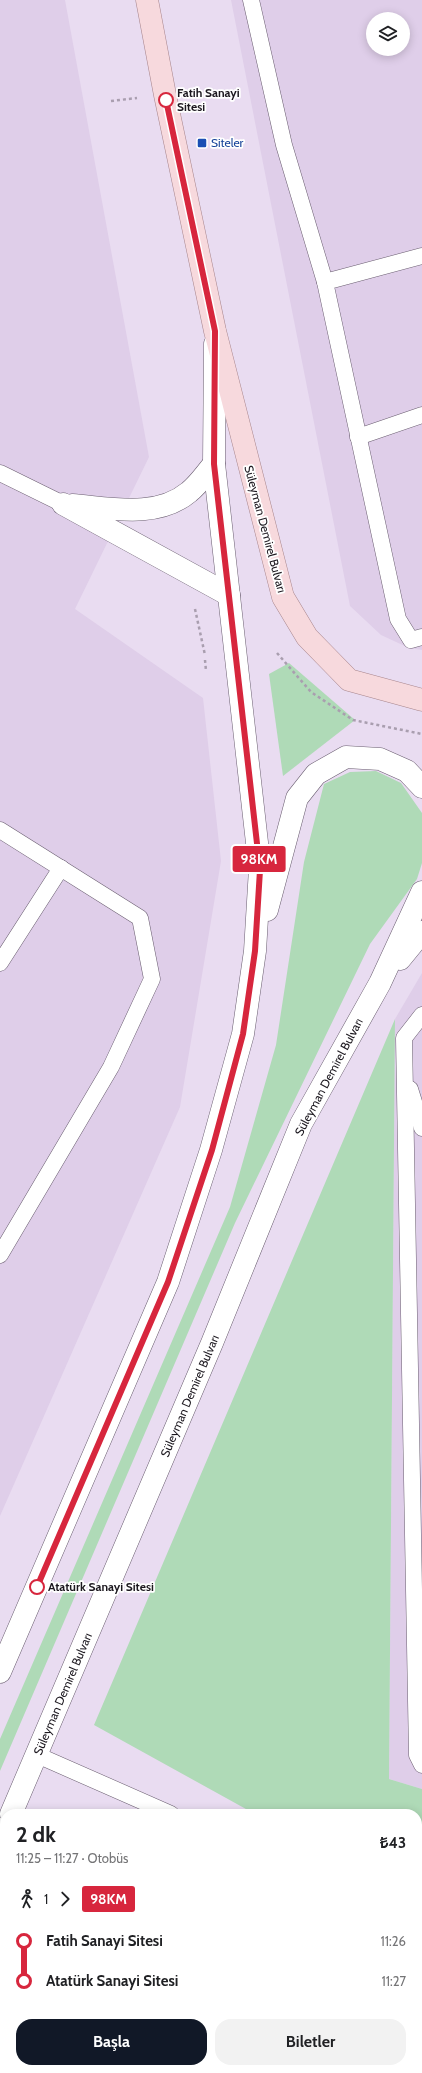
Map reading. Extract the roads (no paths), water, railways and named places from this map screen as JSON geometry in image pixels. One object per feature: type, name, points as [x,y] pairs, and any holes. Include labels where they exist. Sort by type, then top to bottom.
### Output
[{"type":"main road","name":"Süleyman Demirel Bulvarı","points":[[147,0],[165,95],[215,331],[283,597],[307,638],[349,680],[422,700]]},
{"type":"street","name":"Süleyman Demirel Bulvarı","points":[[0,1672],[168,1282],[212,1150],[243,1034],[255,951],[260,870],[214,464],[215,331]]},
{"type":"street","points":[[63,504],[135,510],[170,504],[190,492],[214,464]]},
{"type":"street","points":[[63,504],[229,595]]},
{"type":"street","points":[[255,951],[298,798],[316,774],[346,757],[380,759],[407,771],[422,787]]},
{"type":"street","points":[[380,983],[422,892]]},
{"type":"street","points":[[380,983],[422,932]]},
{"type":"street","name":"Süleyman Demirel Bulvarı","points":[[13,1809],[212,1343],[301,1124],[380,983]]},
{"type":"lane","points":[[251,0],[284,145],[325,282],[398,619],[411,640],[422,637]]},
{"type":"lane","points":[[325,282],[422,256]]},
{"type":"lane","points":[[358,437],[422,415]]},
{"type":"lane","points":[[0,473],[63,504]]},
{"type":"lane","points":[[0,830],[140,918],[152,979],[112,1067],[0,1255]]},
{"type":"lane","points":[[0,963],[61,868]]},
{"type":"lane","points":[[422,1015],[404,1038],[417,1755],[422,1765]]},
{"type":"lane","points":[[405,1070],[422,1128]]},
{"type":"lane","points":[[37,1756],[159,1809]]},
{"type":"place","name":"Fatih Sanayi Sitesi","points":[[166,100]]},
{"type":"place","name":"Siteler","points":[[202,143]]},
{"type":"place","name":"Atatürk Sanayi Sitesi","points":[[37,1587]]}]
